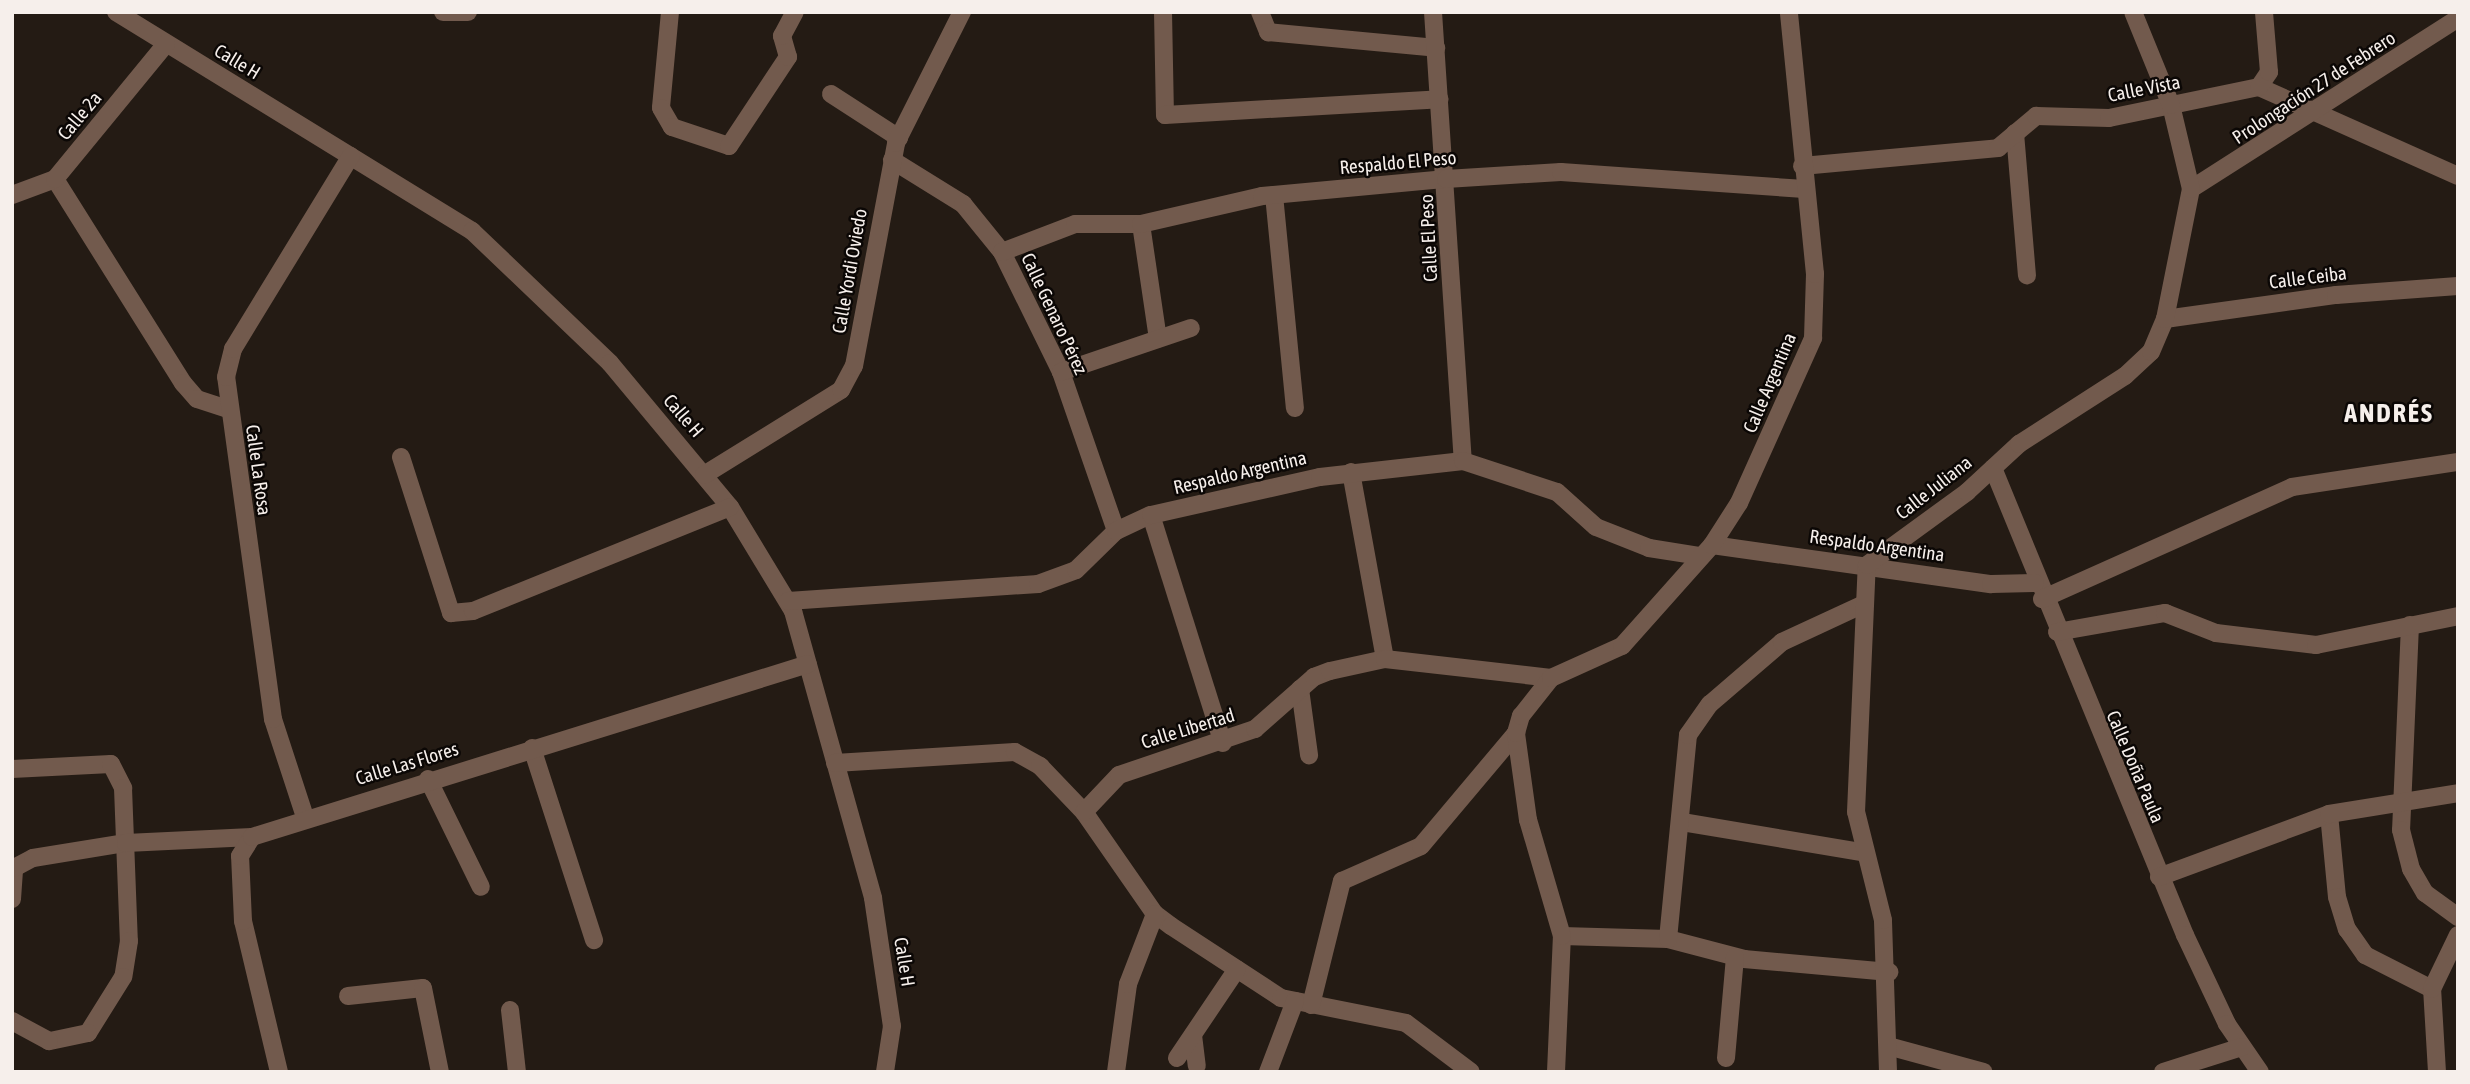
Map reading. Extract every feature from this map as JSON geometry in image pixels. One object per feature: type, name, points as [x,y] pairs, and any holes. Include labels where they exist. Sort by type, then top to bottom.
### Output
[{"type":"street","name":"Calle H","points":[[116,12],[472,231],[610,363],[730,507],[788,601],[873,898],[892,1026],[884,1072]]},
{"type":"street","points":[[443,12],[468,12]]},
{"type":"street","points":[[670,12],[661,108],[671,127],[729,146],[788,57],[782,36],[794,12]]},
{"type":"street","name":"Calle Yordi Oviedo","points":[[704,475],[841,390],[854,366],[892,160],[899,138],[962,12]]},
{"type":"street","points":[[1163,12],[1166,116],[1440,99]]},
{"type":"street","points":[[1260,12],[1268,32],[1436,48]]},
{"type":"street","name":"Calle El Peso","points":[[1433,12],[1463,461]]},
{"type":"street","name":"Calle Argentina","points":[[1552,678],[1622,646],[1706,551],[1739,503],[1813,338],[1815,274],[1804,189],[1789,12]]},
{"type":"street","name":"Calle Juliana","points":[[1867,565],[1993,468],[2019,443],[2141,365],[2165,318],[2190,190],[2171,105],[2133,12]]},
{"type":"street","points":[[2264,12],[2269,72],[2259,87],[2314,115],[2458,176]]},
{"type":"street","name":"Prolongación 27 de Febrero","points":[[2190,190],[2314,115],[2458,18]]},
{"type":"street","name":"Calle 2a","points":[[55,179],[166,44]]},
{"type":"street","name":"Calle Vista","points":[[1802,166],[1998,148],[2036,116],[2109,118],[2259,87]]},
{"type":"street","points":[[831,94],[899,138]]},
{"type":"street","points":[[2015,133],[2027,275]]},
{"type":"street","name":"Calle La Rosa","points":[[305,817],[273,719],[228,409],[233,349],[351,156]]},
{"type":"street","name":"Calle Genaro Pérez","points":[[892,160],[962,204],[1002,252],[1061,372],[1116,531]]},
{"type":"street","name":"Respaldo El Peso","points":[[1002,252],[1075,224],[1141,224],[1274,195],[1446,179],[1561,172],[1804,189]]},
{"type":"street","points":[[12,195],[55,179],[183,383],[197,399],[228,409]]},
{"type":"street","points":[[1274,195],[1295,408]]},
{"type":"street","points":[[1141,224],[1158,339]]},
{"type":"street","name":"Calle Ceiba","points":[[2165,318],[2458,286]]},
{"type":"street","points":[[1061,372],[1191,328]]},
{"type":"street","points":[[401,457],[451,613],[473,611],[730,507]]},
{"type":"street","name":"Respaldo Argentina","points":[[788,601],[1038,584],[1076,570],[1116,531],[1151,515],[1351,472],[1463,461],[1506,470],[1557,492],[1596,527],[1649,548],[1867,565],[2039,591]]},
{"type":"street","points":[[2039,591],[2292,487],[2458,462]]},
{"type":"street","name":"Calle Doña Paula","points":[[1993,468],[2039,591],[2159,877],[2242,1047],[2260,1072]]},
{"type":"street","points":[[1351,472],[1385,659]]},
{"type":"street","points":[[1151,515],[1223,743]]},
{"type":"street","points":[[1867,565],[1857,707],[1862,852],[1883,920],[1889,972],[1888,1072]]},
{"type":"street","points":[[1668,939],[1682,822],[1680,774],[1688,735],[1710,704],[1782,642],[1864,604]]},
{"type":"street","points":[[2057,632],[2165,613],[2216,633],[2315,645],[2458,616]]},
{"type":"street","points":[[2410,625],[2401,800],[2411,869],[2425,893],[2458,917]]},
{"type":"street","name":"Calle Libertad","points":[[1084,812],[1119,775],[1223,743],[1255,729],[1314,677],[1385,659],[1552,678]]},
{"type":"street","name":"Calle Las Flores","points":[[12,899],[13,868],[33,858],[126,843],[253,837],[305,817],[808,664]]},
{"type":"street","points":[[1268,1072],[1303,1003],[1342,881],[1422,846],[1516,733],[1521,716],[1552,678]]},
{"type":"street","points":[[1300,689],[1309,755]]},
{"type":"street","points":[[1516,733],[1528,820],[1562,936],[1556,1072]]},
{"type":"street","points":[[532,748],[594,940]]},
{"type":"street","points":[[835,763],[1015,752],[1040,766],[1084,812],[1155,914],[1237,969],[1303,1003],[1406,1023],[1471,1072]]},
{"type":"street","points":[[12,769],[111,764],[123,788],[126,843],[123,977],[89,1033],[49,1041],[12,1021]]},
{"type":"street","points":[[428,779],[481,887]]},
{"type":"street","points":[[2159,877],[2329,814],[2401,800],[2458,793]]},
{"type":"street","points":[[2329,814],[2337,897],[2347,929],[2365,955],[2432,989]]},
{"type":"street","points":[[1682,822],[1862,852]]},
{"type":"street","points":[[253,837],[240,856],[243,921],[279,1072]]},
{"type":"street","points":[[1116,1072],[1128,984],[1155,914]]},
{"type":"street","points":[[2437,1072],[2432,989],[2458,935]]},
{"type":"street","points":[[1562,936],[1668,939],[1735,957],[1889,972]]},
{"type":"street","points":[[1726,1058],[1735,957]]},
{"type":"street","points":[[1177,1058],[1237,969]]},
{"type":"street","points":[[348,996],[423,988],[440,1072]]},
{"type":"street","points":[[510,1010],[517,1072]]},
{"type":"street","points":[[1193,1035],[1197,1066]]},
{"type":"street","points":[[1888,1046],[1984,1072]]},
{"type":"street","points":[[2163,1072],[2242,1047]]},
{"type":"district","name":"ANDRÉS","points":[[2389,414]]}]
